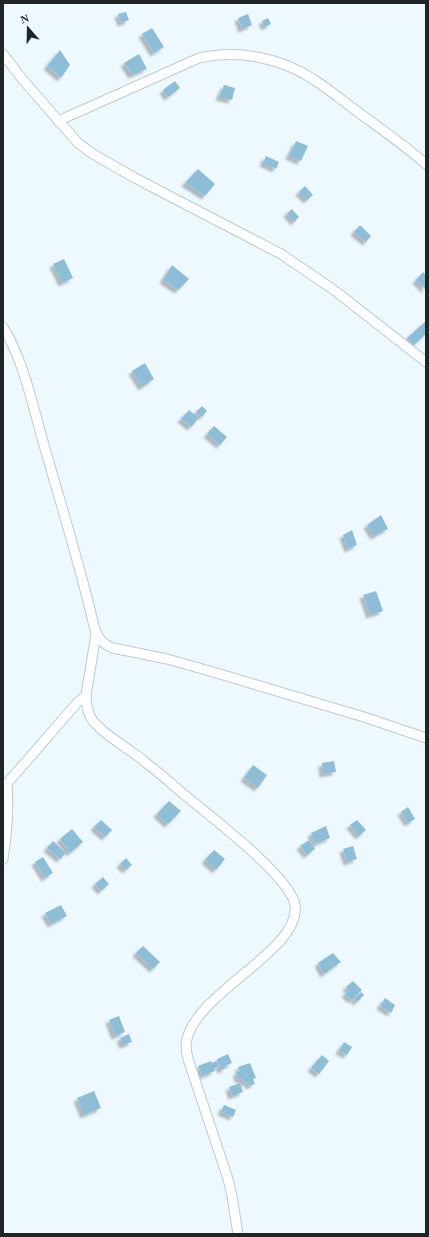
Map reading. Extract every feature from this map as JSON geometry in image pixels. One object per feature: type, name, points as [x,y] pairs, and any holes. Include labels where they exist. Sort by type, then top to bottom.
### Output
[{"type":"street","points":[[3,54],[58,121],[78,143],[93,154],[183,204],[281,254],[334,290],[426,362]]},
{"type":"street","points":[[58,121],[199,58],[214,55],[242,54],[260,57],[275,62],[294,69],[315,80],[404,145],[426,164]]},
{"type":"street","points":[[3,327],[19,362],[31,400],[69,531],[96,634],[86,695],[87,710],[93,722],[145,761],[258,856],[286,889],[295,904],[294,920],[285,935],[266,955],[202,1013],[192,1027],[186,1045],[189,1062],[228,1179],[238,1234]]},
{"type":"street","points":[[96,634],[106,645],[113,648],[166,659],[205,670],[364,717],[426,738]]},
{"type":"street","points":[[3,859],[8,830],[8,801],[5,786],[77,703],[86,695]]},
{"type":"building","points":[[126,12],[129,20],[121,23],[118,14]]},
{"type":"building","points":[[248,14],[252,25],[242,29],[238,18]]},
{"type":"building","points":[[268,18],[271,24],[265,27],[262,21]]},
{"type":"building","points":[[152,28],[164,47],[154,53],[142,34]]},
{"type":"building","points":[[60,50],[70,65],[61,78],[47,66]]},
{"type":"building","points":[[139,54],[147,69],[132,75],[124,63]]},
{"type":"building","points":[[175,81],[180,88],[168,97],[163,90]]},
{"type":"building","points":[[224,85],[235,88],[232,100],[219,97]]},
{"type":"building","points":[[296,141],[308,146],[301,161],[289,156]]},
{"type":"building","points":[[266,156],[279,162],[276,169],[263,163]]},
{"type":"building","points":[[198,169],[215,184],[205,196],[185,183]]},
{"type":"building","points":[[305,186],[313,195],[307,200],[299,192]]},
{"type":"building","points":[[292,209],[299,217],[294,222],[287,213]]},
{"type":"building","points":[[360,225],[371,236],[366,242],[354,232]]},
{"type":"building","points":[[64,259],[73,278],[62,283],[53,264]]},
{"type":"building","points":[[172,265],[189,279],[178,290],[163,280]]},
{"type":"building","points":[[423,272],[426,275],[426,290],[416,280]]},
{"type":"building","points":[[426,321],[426,334],[414,345],[407,338]]},
{"type":"building","points":[[145,363],[154,379],[142,387],[132,371]]},
{"type":"building","points":[[202,406],[207,411],[202,417],[196,412]]},
{"type":"building","points":[[189,410],[199,418],[191,427],[181,419]]},
{"type":"building","points":[[214,426],[227,437],[220,445],[207,434]]},
{"type":"building","points":[[381,515],[388,529],[374,536],[367,525]]},
{"type":"building","points":[[352,530],[357,545],[348,549],[343,535]]},
{"type":"building","points":[[376,591],[383,611],[370,615],[363,595]]},
{"type":"building","points":[[334,761],[336,772],[323,774],[322,763]]},
{"type":"building","points":[[253,765],[267,775],[258,788],[244,778]]},
{"type":"building","points":[[169,801],[181,811],[168,824],[157,814]]},
{"type":"building","points":[[408,807],[415,819],[408,823],[401,812]]},
{"type":"building","points":[[101,820],[112,830],[105,837],[94,827]]},
{"type":"building","points":[[357,820],[366,830],[359,836],[350,825]]},
{"type":"building","points":[[326,826],[330,838],[315,844],[311,833]]},
{"type":"building","points":[[72,829],[83,842],[70,853],[60,839]]},
{"type":"building","points":[[309,840],[315,849],[307,855],[300,846]]},
{"type":"building","points":[[53,841],[66,853],[60,859],[47,848]]},
{"type":"building","points":[[353,846],[357,859],[347,862],[343,849]]},
{"type":"building","points":[[214,850],[225,859],[216,870],[205,860]]},
{"type":"building","points":[[43,857],[53,873],[45,878],[35,862]]},
{"type":"building","points":[[126,858],[132,865],[126,870],[120,864]]},
{"type":"building","points":[[103,877],[109,884],[101,891],[95,884]]},
{"type":"building","points":[[61,905],[67,916],[51,924],[45,913]]},
{"type":"building","points":[[143,946],[160,962],[153,969],[136,953]]},
{"type":"building","points":[[333,953],[341,962],[324,974],[318,963]]},
{"type":"building","points":[[353,981],[362,990],[352,1000],[345,994],[349,990],[346,987]]},
{"type":"building","points":[[361,992],[364,995],[357,1002],[354,999]]},
{"type":"building","points":[[385,998],[395,1005],[391,1013],[380,1006]]},
{"type":"building","points":[[119,1016],[125,1032],[115,1036],[109,1020]]},
{"type":"building","points":[[129,1034],[132,1042],[123,1045],[120,1038]]},
{"type":"building","points":[[344,1042],[352,1047],[347,1055],[339,1051]]},
{"type":"building","points":[[228,1054],[232,1063],[225,1066],[226,1068],[221,1070],[217,1059]]},
{"type":"building","points":[[322,1055],[329,1061],[319,1074],[311,1068]]},
{"type":"building","points":[[211,1061],[212,1063],[217,1061],[219,1066],[214,1068],[215,1071],[202,1076],[198,1066]]},
{"type":"building","points":[[250,1063],[256,1078],[253,1079],[255,1084],[249,1086],[248,1082],[244,1083],[242,1079],[239,1080],[236,1072],[240,1071],[238,1067]]},
{"type":"building","points":[[240,1083],[243,1092],[232,1096],[229,1087]]},
{"type":"building","points":[[94,1091],[101,1108],[84,1115],[77,1098]]},
{"type":"building","points":[[224,1105],[236,1110],[233,1117],[221,1112]]}]
